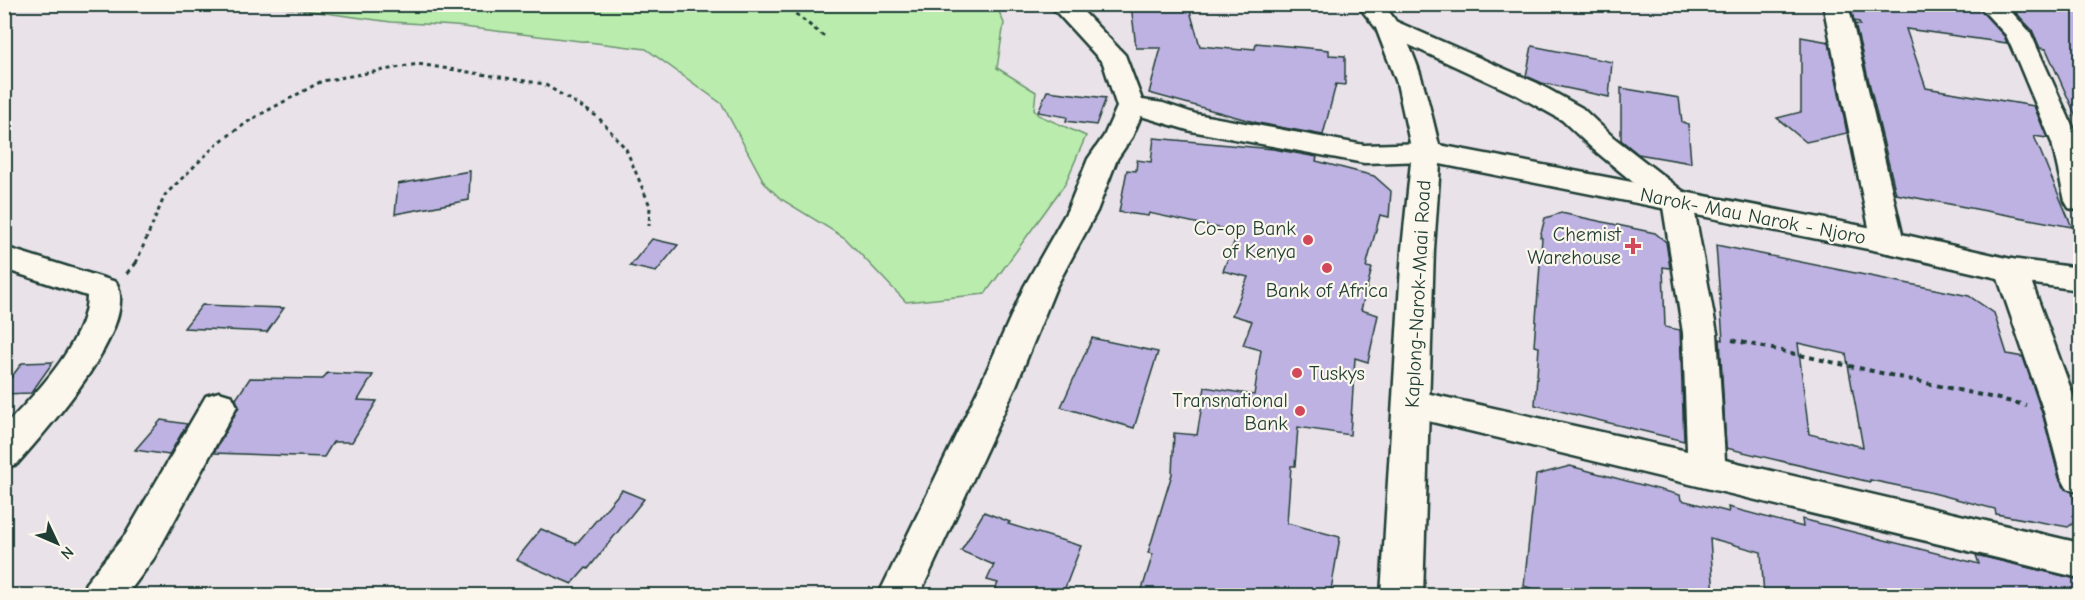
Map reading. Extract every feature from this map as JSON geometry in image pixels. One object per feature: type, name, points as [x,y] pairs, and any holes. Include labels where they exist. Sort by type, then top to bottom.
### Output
[{"type":"main road","points":[[898,596],[915,556],[997,388],[1040,287],[1082,211],[1103,159],[1118,137],[1131,107],[1116,62],[1085,26],[1061,4]]},
{"type":"main road","points":[[1835,4],[1888,242]]},
{"type":"main road","points":[[1989,4],[2017,32],[2032,64],[2066,143],[2080,201]]},
{"type":"main road","points":[[1378,15],[1527,89],[1572,114],[1604,143],[1678,202],[1700,333],[1707,471]]},
{"type":"main road","name":"Kaplong-Narok-Maai Road","points":[[1378,15],[1411,83],[1426,152],[1418,249],[1413,404],[1402,596]]},
{"type":"main road","name":"Narok- Mau Narok - Njoro","points":[[1131,107],[1153,109],[1191,122],[1364,154],[1426,152],[1888,242],[2011,270],[2080,279]]},
{"type":"main road","points":[[4,258],[91,284],[104,290],[106,301],[95,332],[60,387],[4,453]]},
{"type":"main road","points":[[2011,270],[2062,412],[2080,477]]},
{"type":"main road","points":[[1413,404],[1707,471],[2080,561]]},
{"type":"main road","points":[[101,596],[140,546],[219,406]]},
{"type":"path","points":[[783,4],[825,37]]},
{"type":"path","points":[[106,301],[137,261],[165,195],[218,143],[252,119],[322,81],[418,64],[544,84],[598,117],[626,149],[650,206],[649,226]]},
{"type":"path","points":[[1700,333],[2062,412]]},
{"type":"green space","points":[[267,5],[996,5],[1004,23],[997,68],[1036,92],[1034,110],[1038,115],[1086,136],[1065,184],[985,294],[906,302],[845,238],[781,199],[765,184],[722,104],[646,49],[455,26],[391,22]]},
{"type":"building","points":[[1131,4],[1188,4],[1200,46],[1242,50],[1243,48],[1255,49],[1256,43],[1329,50],[1329,55],[1345,56],[1345,85],[1336,84],[1323,135],[1258,123],[1149,93],[1161,48],[1136,48]]},
{"type":"building","points":[[1850,4],[1975,4],[2004,36],[2007,43],[1906,29],[1926,88],[2034,106],[2047,138],[2034,136],[2072,227],[1896,194],[1855,24],[1860,25],[1859,22],[1854,21]]},
{"type":"building","points":[[2008,4],[2080,4],[2080,125],[2046,49],[2040,48],[2032,30]]},
{"type":"building","points":[[1801,37],[1829,42],[1847,133],[1806,142],[1777,118],[1801,112]]},
{"type":"building","points":[[1532,46],[1612,62],[1609,97],[1542,83],[1526,76]]},
{"type":"building","points":[[1621,88],[1679,98],[1682,122],[1688,124],[1691,163],[1638,154],[1621,140]]},
{"type":"building","points":[[1047,91],[1106,98],[1096,125],[1066,121],[1067,117],[1038,112]]},
{"type":"building","points":[[1154,138],[1273,149],[1317,157],[1316,161],[1374,176],[1391,191],[1389,217],[1380,215],[1366,267],[1372,268],[1361,310],[1378,315],[1368,362],[1355,358],[1350,435],[1298,427],[1295,466],[1291,466],[1287,523],[1340,537],[1330,596],[1140,596],[1153,554],[1148,553],[1172,474],[1174,433],[1197,435],[1205,387],[1254,395],[1261,350],[1243,345],[1252,321],[1232,315],[1248,277],[1223,271],[1238,232],[1149,213],[1148,216],[1119,212],[1127,170],[1136,171],[1137,160],[1151,162]]},
{"type":"building","points":[[470,171],[469,200],[395,214],[398,184]]},
{"type":"building","points":[[1561,213],[1655,233],[1666,242],[1670,268],[1663,267],[1665,327],[1680,330],[1684,441],[1535,405],[1539,347],[1534,346],[1542,238],[1540,237],[1545,218]]},
{"type":"building","points":[[652,239],[678,245],[656,272],[630,266]]},
{"type":"building","points":[[1716,245],[1969,296],[1994,313],[2007,354],[2023,357],[2043,416],[2059,478],[2065,489],[2072,492],[2080,518],[2068,527],[1996,514],[1995,509],[1933,493],[1870,480],[1870,482],[1726,448],[1720,339],[1723,340]],"holes":[[[1798,343],[1846,354],[1863,447],[1809,434]]]},
{"type":"building","points":[[202,305],[284,308],[267,332],[184,328]]},
{"type":"building","points":[[1092,338],[1158,352],[1134,428],[1061,407]]},
{"type":"building","points":[[53,362],[31,393],[4,394],[4,387],[22,363]]},
{"type":"building","points":[[327,373],[373,375],[358,400],[377,401],[352,442],[333,442],[324,457],[214,453],[239,407],[236,399],[250,378],[323,379]]},
{"type":"building","points":[[161,420],[187,424],[169,455],[135,450]]},
{"type":"building","points":[[1570,466],[1680,495],[1681,500],[1729,512],[1728,507],[1803,527],[1802,519],[1979,564],[1976,555],[2080,580],[2080,596],[1764,596],[1761,552],[1710,538],[1714,596],[1555,596],[1524,586],[1536,475]]},
{"type":"building","points":[[622,490],[644,499],[588,569],[586,568],[572,584],[516,560],[541,529],[576,544]]},
{"type":"building","points":[[984,512],[1010,522],[1008,524],[1081,546],[1062,596],[992,596],[998,583],[987,580],[994,565],[961,551]]},
{"type":"place","name":"Co-op Bank of Kenya","points":[[1308,240]]},
{"type":"place","name":"Chemist Warehouse","points":[[1633,246]]},
{"type":"place","name":"Bank of Africa","points":[[1327,268]]},
{"type":"place","name":"Tuskys","points":[[1297,373]]},
{"type":"place","name":"Transnational Bank","points":[[1300,411]]}]
